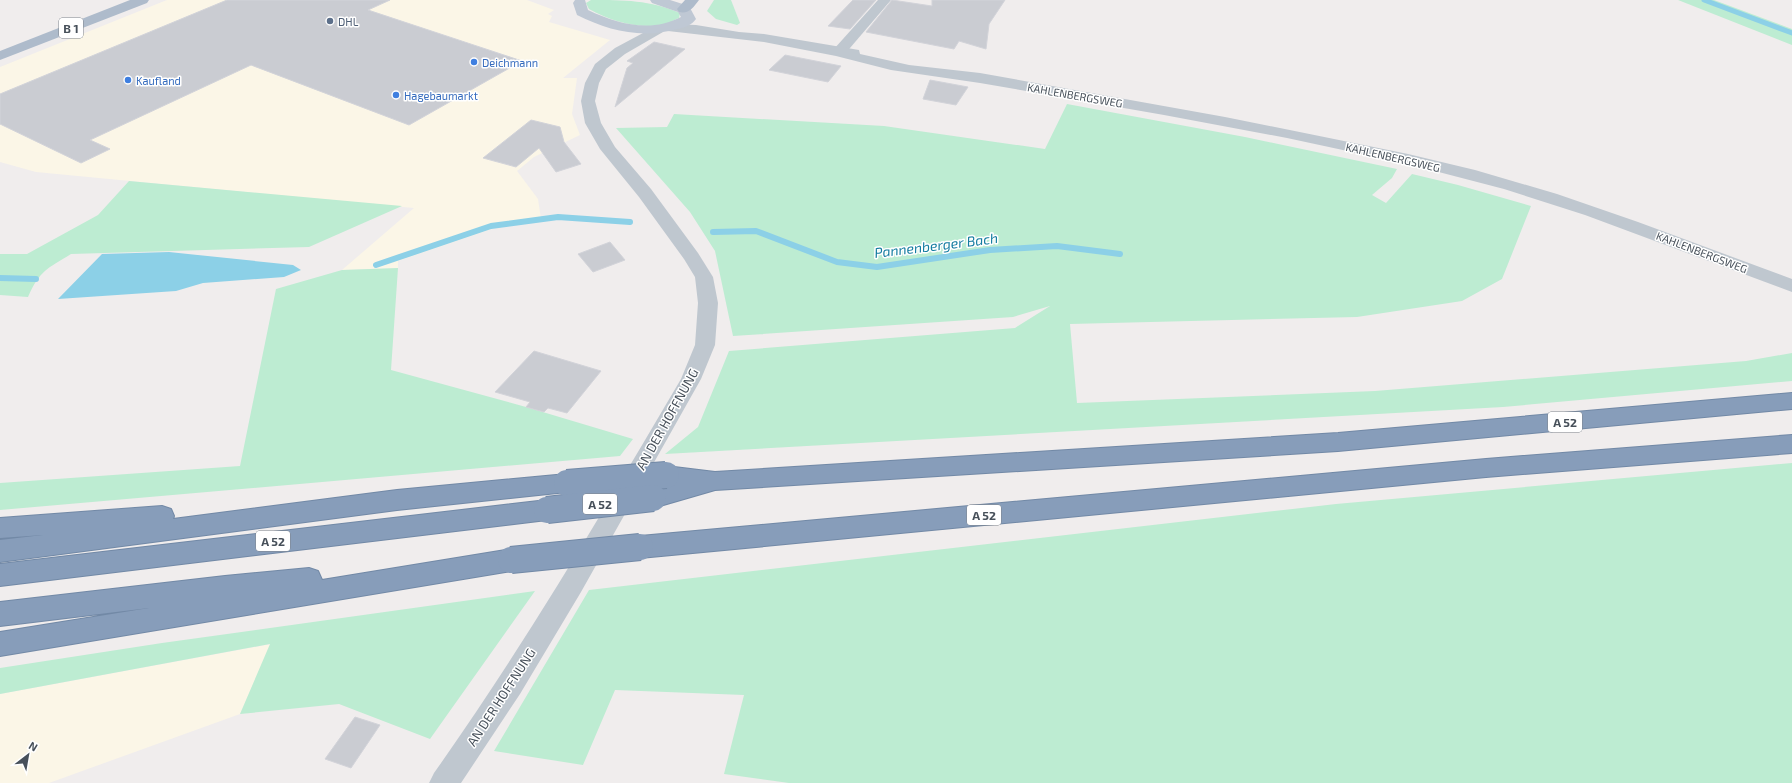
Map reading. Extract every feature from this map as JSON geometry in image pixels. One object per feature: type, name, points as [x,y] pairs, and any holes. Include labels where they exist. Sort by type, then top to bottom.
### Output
[{"type":"highway","name":"A 52","points":[[0,575],[217,548],[653,498],[715,481],[1338,442],[1792,401]]},
{"type":"highway","name":"A 52","points":[[0,614],[225,587],[640,547],[1478,469],[1792,444]]},
{"type":"highway","points":[[0,551],[397,500],[567,483],[666,475],[715,481]]},
{"type":"highway","points":[[0,528],[397,500]]},
{"type":"highway","points":[[0,644],[511,560]]},
{"type":"main road","name":"B 1","points":[[0,56],[142,0]]},
{"type":"main road","name":"KAHLENBERGSWEG","points":[[579,1],[582,12],[599,20],[622,27],[658,29],[673,28],[688,9],[657,0]]},
{"type":"street","points":[[839,52],[885,0]]},
{"type":"street","name":"KAHLENBERGSWEG","points":[[688,9],[764,38]]},
{"type":"street","points":[[620,51],[626,36],[622,27]]},
{"type":"street","name":"KAHLENBERGSWEG","points":[[673,28],[696,29],[739,36],[764,38],[839,52],[858,58],[941,74],[980,78],[1269,131],[1392,156],[1531,192],[1698,250],[1792,286]]},
{"type":"street","name":"AN DER HOFFNUNG","points":[[444,783],[486,724],[561,602],[691,380],[705,345],[708,303],[704,277],[692,257],[645,193],[608,149],[593,123],[588,101],[592,83],[600,67],[620,51],[658,29]]},
{"type":"shaded area","points":[[167,0],[527,0],[554,10],[548,14],[552,16],[549,22],[610,40],[563,78],[577,78],[572,114],[580,135],[534,157],[517,171],[538,199],[541,219],[515,221],[398,261],[398,268],[342,270],[414,208],[36,172],[0,162],[0,67]]},
{"type":"shaded area","points":[[271,644],[240,714],[49,783],[0,783],[0,694]]},
{"type":"green space","points":[[591,0],[647,3],[658,5],[680,13],[679,18],[669,23],[653,26],[634,25],[606,17],[589,9],[586,3]]},
{"type":"green space","points":[[714,0],[731,0],[740,23],[737,25],[716,19],[707,11]]},
{"type":"green space","points":[[1678,0],[1714,0],[1792,29],[1792,45]]},
{"type":"green space","points":[[1067,104],[1245,137],[1397,169],[1392,178],[1372,195],[1386,203],[1412,174],[1458,185],[1531,206],[1502,279],[1462,301],[1357,317],[1070,324],[1077,403],[1375,391],[1746,361],[1792,353],[1792,381],[1503,407],[665,454],[698,427],[729,351],[1015,328],[1050,306],[1013,317],[733,336],[715,251],[690,212],[616,128],[667,127],[674,114],[884,126],[1045,149]]},
{"type":"green space","points":[[129,181],[402,206],[309,247],[71,254],[56,263],[41,275],[36,281],[28,297],[0,295],[0,254],[27,254],[98,215]]},
{"type":"green space","points":[[398,268],[391,370],[526,407],[633,439],[620,456],[0,510],[0,483],[240,466],[276,289],[342,270]]},
{"type":"green space","points":[[1792,463],[1792,783],[789,783],[724,774],[744,695],[615,690],[583,765],[494,751],[589,590],[1336,504]]},
{"type":"green space","points":[[535,591],[430,739],[339,704],[240,714],[270,644],[0,694],[0,668],[162,643]]},
{"type":"water","points":[[169,252],[293,265],[301,270],[284,277],[203,283],[176,291],[58,299],[102,254]]},
{"type":"building","points":[[227,0],[390,0],[368,10],[522,61],[409,125],[251,65],[90,140],[110,149],[81,163],[0,124],[0,94]]},
{"type":"building","points":[[853,0],[876,0],[850,29],[828,26]]},
{"type":"building","points":[[892,0],[932,6],[932,0],[1005,0],[989,24],[986,49],[959,41],[954,49],[866,32]]},
{"type":"building","points":[[654,42],[685,49],[615,107],[627,68],[633,63],[627,61]]},
{"type":"building","points":[[785,55],[841,66],[828,82],[769,70]]},
{"type":"building","points":[[930,80],[968,87],[956,105],[923,99]]},
{"type":"building","points":[[531,120],[560,127],[564,142],[581,164],[556,172],[539,148],[516,167],[483,158]]},
{"type":"building","points":[[610,242],[625,260],[593,272],[578,254]]},
{"type":"building","points":[[534,351],[601,371],[567,413],[548,408],[544,412],[526,407],[530,402],[495,392]]},
{"type":"building","points":[[355,717],[380,725],[351,768],[325,759]]},
{"type":"waterway","points":[[1704,0],[1792,33]]},
{"type":"waterway","name":"Pannenberger Bach","points":[[376,265],[491,226],[558,217],[630,222]]},
{"type":"waterway","name":"Pannenberger Bach","points":[[713,232],[756,231],[837,262],[877,267],[990,250],[1057,246],[1120,254]]},
{"type":"waterway","name":"Pannenberger Bach","points":[[0,278],[36,279]]},
{"type":"place","name":"DHL","points":[[330,21]]},
{"type":"place","name":"Deichmann","points":[[474,62]]},
{"type":"place","name":"Kaufland","points":[[128,80]]},
{"type":"place","name":"Hagebaumarkt","points":[[396,95]]}]
